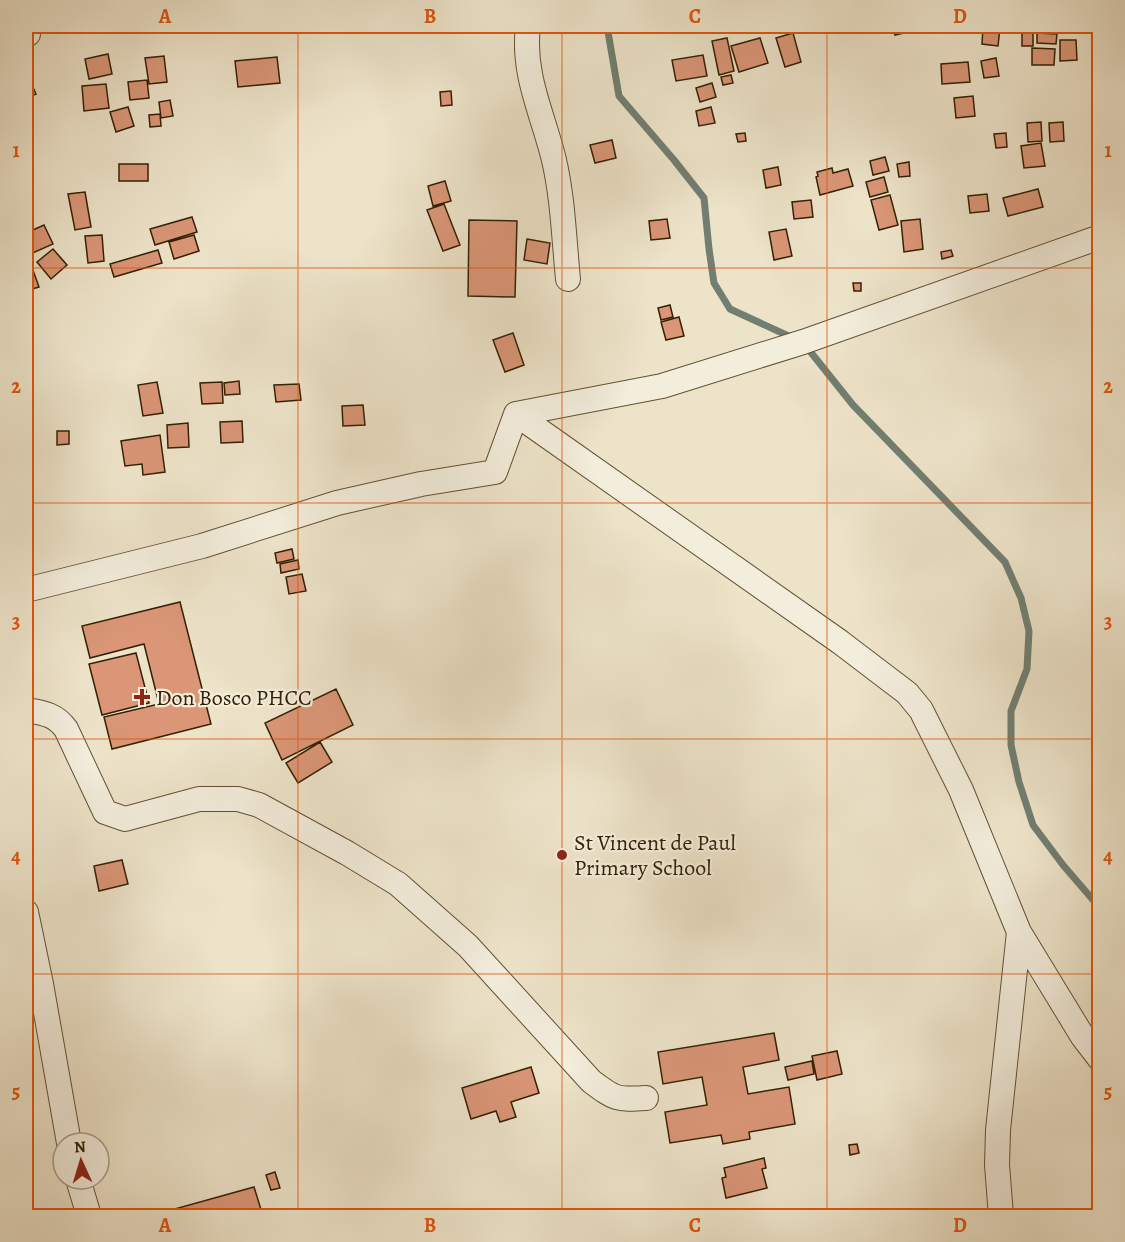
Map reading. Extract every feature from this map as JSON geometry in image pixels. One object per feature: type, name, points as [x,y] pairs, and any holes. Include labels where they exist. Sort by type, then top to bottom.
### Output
[{"type":"street","points":[[528,26],[529,72],[554,159],[560,193],[568,279]]},
{"type":"street","points":[[516,414],[662,386],[803,342],[1100,237]]},
{"type":"street","points":[[26,590],[202,546],[338,503],[421,484],[495,472],[516,414]]},
{"type":"street","points":[[516,414],[840,642],[908,693],[921,710],[961,790],[1019,932],[1083,1037],[1100,1059]]},
{"type":"street","points":[[26,710],[46,713],[66,729],[105,812],[114,817],[125,819],[199,799],[238,799],[259,805],[398,884],[468,946],[591,1081],[611,1096],[622,1100],[646,1098]]},
{"type":"street","points":[[26,912],[67,1131]]},
{"type":"street","points":[[1001,1216],[997,1165],[998,1130],[1019,932]]},
{"type":"street","points":[[81,1191],[88,1216]]},
{"type":"building","points":[[893,26],[917,26],[917,30],[895,35]]},
{"type":"building","points":[[983,27],[1000,28],[998,46],[982,44]]},
{"type":"building","points":[[793,33],[801,62],[785,67],[776,38]]},
{"type":"building","points":[[1022,33],[1033,33],[1033,46],[1022,46]]},
{"type":"building","points":[[1037,33],[1057,34],[1056,44],[1037,43]]},
{"type":"building","points":[[727,38],[734,71],[719,75],[712,41]]},
{"type":"building","points":[[760,38],[768,63],[739,72],[731,46]]},
{"type":"building","points":[[1093,39],[1100,39],[1100,56],[1094,56]]},
{"type":"building","points":[[1060,40],[1076,40],[1077,60],[1060,61]]},
{"type":"building","points":[[1032,48],[1055,49],[1054,65],[1032,65]]},
{"type":"building","points":[[108,54],[112,74],[89,79],[85,59]]},
{"type":"building","points":[[703,55],[707,76],[676,81],[672,60]]},
{"type":"building","points":[[164,56],[167,82],[149,84],[145,58]]},
{"type":"building","points":[[277,57],[280,83],[238,87],[235,61]]},
{"type":"building","points":[[996,58],[999,76],[984,78],[981,61]]},
{"type":"building","points":[[968,62],[970,82],[942,84],[941,64]]},
{"type":"building","points":[[731,75],[733,83],[723,85],[721,77]]},
{"type":"building","points":[[28,76],[36,94],[26,98],[26,77]]},
{"type":"building","points":[[147,80],[149,98],[130,100],[128,82]]},
{"type":"building","points":[[712,83],[716,97],[700,102],[696,88]]},
{"type":"building","points":[[106,84],[109,108],[84,111],[82,86]]},
{"type":"building","points":[[451,91],[452,105],[441,106],[440,92]]},
{"type":"building","points":[[973,96],[975,116],[956,118],[954,98]]},
{"type":"building","points":[[170,100],[173,116],[161,118],[159,102]]},
{"type":"building","points":[[128,107],[134,126],[116,132],[110,112]]},
{"type":"building","points":[[711,107],[715,123],[699,126],[696,111]]},
{"type":"building","points":[[160,114],[161,126],[150,127],[149,115]]},
{"type":"building","points":[[1041,122],[1042,141],[1028,142],[1027,123]]},
{"type":"building","points":[[1063,122],[1064,141],[1050,142],[1049,123]]},
{"type":"building","points":[[745,133],[746,141],[738,142],[736,134]]},
{"type":"building","points":[[1006,133],[1007,147],[996,148],[994,134]]},
{"type":"building","points":[[612,140],[616,158],[595,163],[590,145]]},
{"type":"building","points":[[1041,143],[1045,166],[1024,168],[1021,146]]},
{"type":"building","points":[[885,157],[889,171],[873,175],[870,161]]},
{"type":"building","points":[[909,162],[910,176],[899,177],[897,164]]},
{"type":"building","points":[[119,164],[148,164],[148,181],[119,181]]},
{"type":"building","points":[[778,167],[781,185],[766,188],[763,170]]},
{"type":"building","points":[[832,168],[833,173],[848,169],[853,186],[820,195],[817,172]]},
{"type":"building","points":[[884,177],[888,192],[870,197],[866,182]]},
{"type":"building","points":[[445,181],[451,201],[433,206],[428,186]]},
{"type":"building","points":[[1038,189],[1043,207],[1008,216],[1003,198]]},
{"type":"building","points":[[85,192],[91,227],[75,230],[68,194]]},
{"type":"building","points":[[987,194],[989,211],[970,213],[968,196]]},
{"type":"building","points":[[890,195],[898,225],[879,230],[871,200]]},
{"type":"building","points":[[811,200],[813,217],[794,219],[792,202]]},
{"type":"building","points":[[444,204],[460,245],[443,251],[427,210]]},
{"type":"building","points":[[192,217],[197,232],[155,245],[150,229]]},
{"type":"building","points":[[667,219],[670,238],[651,240],[649,221]]},
{"type":"building","points":[[920,219],[923,249],[904,252],[901,221]]},
{"type":"building","points":[[469,220],[517,221],[515,297],[468,296]]},
{"type":"building","points":[[44,225],[53,244],[26,256],[26,233]]},
{"type":"building","points":[[786,229],[792,256],[774,260],[769,232]]},
{"type":"building","points":[[102,235],[104,261],[88,263],[85,236]]},
{"type":"building","points":[[194,235],[199,251],[174,259],[169,242]]},
{"type":"building","points":[[527,239],[550,243],[547,264],[524,260]]},
{"type":"building","points":[[53,249],[67,265],[51,279],[37,262]]},
{"type":"building","points":[[158,250],[162,263],[114,277],[110,264]]},
{"type":"building","points":[[951,250],[953,256],[942,259],[941,252]]},
{"type":"building","points":[[29,259],[39,287],[26,291],[26,261]]},
{"type":"building","points":[[853,283],[861,283],[861,291],[854,291]]},
{"type":"building","points":[[670,305],[673,317],[661,320],[658,308]]},
{"type":"building","points":[[679,317],[684,336],[666,340],[661,322]]},
{"type":"building","points":[[513,333],[524,365],[505,372],[493,340]]},
{"type":"building","points":[[239,381],[240,394],[225,395],[224,383]]},
{"type":"building","points":[[157,382],[163,413],[143,416],[138,385]]},
{"type":"building","points":[[222,382],[223,403],[202,404],[200,383]]},
{"type":"building","points":[[299,384],[301,400],[276,402],[274,385]]},
{"type":"building","points":[[363,405],[365,425],[343,426],[342,406]]},
{"type":"building","points":[[242,421],[243,442],[221,443],[220,422]]},
{"type":"building","points":[[188,423],[189,447],[168,448],[167,425]]},
{"type":"building","points":[[57,431],[69,431],[69,444],[57,445]]},
{"type":"building","points":[[160,435],[165,472],[143,475],[142,464],[125,466],[121,441]]},
{"type":"building","points":[[292,549],[294,559],[277,563],[275,553]]},
{"type":"building","points":[[298,560],[299,569],[281,573],[280,564]]},
{"type":"building","points":[[302,574],[306,591],[289,594],[286,577]]},
{"type":"building","points":[[180,602],[211,724],[112,749],[104,717],[159,704],[144,644],[90,658],[82,626]]},
{"type":"building","points":[[136,653],[149,703],[102,715],[89,664]]},
{"type":"building","points":[[32,669],[33,684],[26,685],[26,670]]},
{"type":"building","points":[[336,689],[353,725],[282,760],[265,723]]},
{"type":"building","points":[[320,742],[332,762],[298,783],[286,763]]},
{"type":"building","points":[[122,860],[128,884],[99,891],[94,866]]},
{"type":"building","points":[[774,1033],[779,1060],[743,1067],[748,1094],[789,1087],[795,1124],[749,1132],[750,1139],[723,1144],[721,1135],[670,1143],[665,1112],[707,1105],[702,1077],[663,1084],[658,1052]]},
{"type":"building","points":[[837,1051],[842,1074],[817,1080],[812,1056]]},
{"type":"building","points":[[812,1061],[814,1074],[788,1080],[785,1067]]},
{"type":"building","points":[[531,1067],[539,1093],[511,1102],[516,1117],[500,1122],[496,1111],[471,1119],[462,1088]]},
{"type":"building","points":[[857,1144],[859,1153],[850,1155],[849,1145]]},
{"type":"building","points":[[764,1158],[766,1168],[762,1169],[767,1188],[726,1198],[722,1178],[726,1177],[724,1168]]},
{"type":"building","points":[[275,1172],[280,1188],[271,1190],[266,1175]]},
{"type":"building","points":[[254,1187],[263,1216],[165,1216],[164,1212]]},
{"type":"waterway","points":[[607,26],[619,96],[704,198],[714,283],[730,309],[793,338]]},
{"type":"waterway","points":[[805,345],[853,405],[1005,562],[1021,598],[1029,631],[1027,669],[1011,711],[1011,745],[1019,782],[1033,825],[1100,908]]},
{"type":"place","name":"Don Bosco PHCC","points":[[142,697]]},
{"type":"place","name":"St Vincent de Paul Primary School","points":[[562,855]]}]
